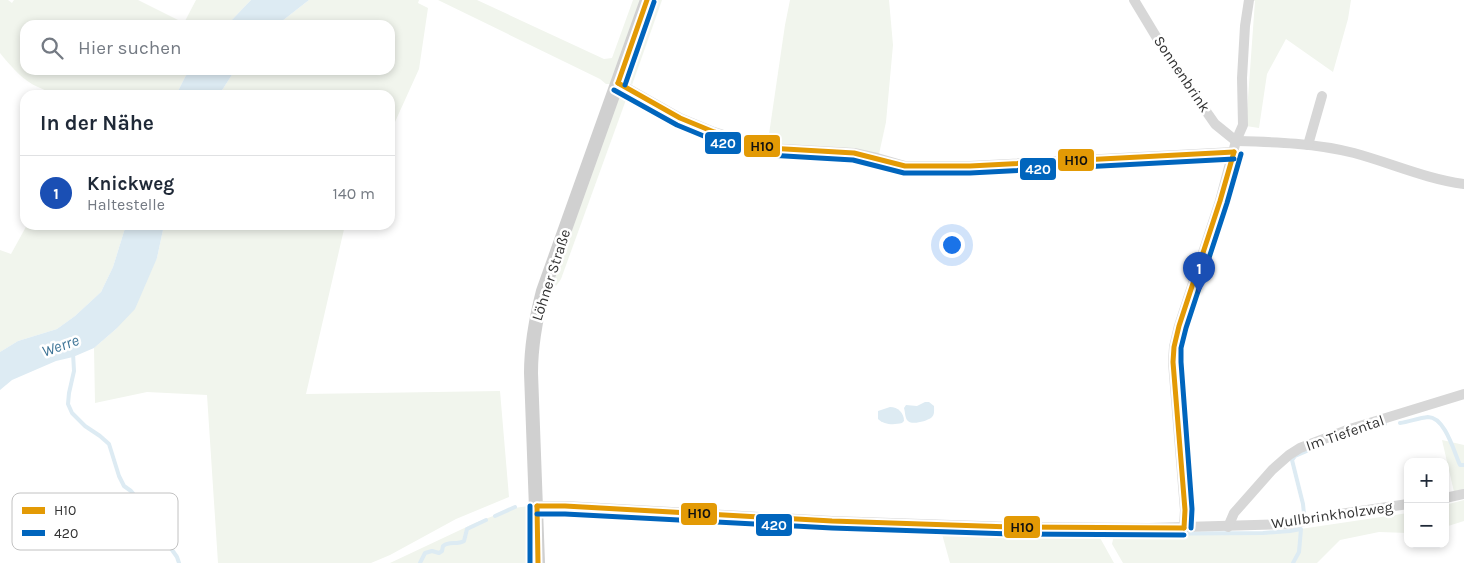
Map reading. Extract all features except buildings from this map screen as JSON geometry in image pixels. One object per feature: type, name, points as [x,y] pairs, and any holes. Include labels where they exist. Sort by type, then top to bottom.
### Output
[{"type":"main road","name":"Löhner Straße","points":[[538,563],[531,373],[532,342],[535,324],[543,290],[647,0]]},
{"type":"street","name":"Sonnenbrink","points":[[1134,0],[1169,58],[1215,124],[1235,147]]},
{"type":"street","points":[[1184,528],[1185,510],[1174,347],[1243,125],[1242,78],[1245,26],[1249,0]]},
{"type":"street","points":[[618,83],[680,118],[742,141],[776,149],[854,153],[905,166],[970,166],[1235,147],[1263,142],[1308,145],[1354,153],[1412,172],[1464,184]]},
{"type":"street","points":[[1308,145],[1322,96]]},
{"type":"street","name":"Im Tiefental","points":[[1228,527],[1234,513],[1272,470],[1300,448],[1350,429],[1464,394]]},
{"type":"street","points":[[1449,497],[1464,494]]},
{"type":"street","name":"Wullbrinkholzweg","points":[[537,506],[832,521],[1011,527],[1184,528],[1289,524],[1404,505]]},
{"type":"shaded area","points":[[0,0],[8,0],[12,3],[14,0],[138,0],[178,20],[20,20],[20,75],[0,53]]},
{"type":"shaded area","points":[[196,0],[251,0],[232,20],[186,20]]},
{"type":"shaded area","points":[[309,0],[419,0],[418,3],[428,8],[419,69],[395,122],[395,90],[222,90],[232,75],[395,75],[395,20],[283,20]]},
{"type":"shaded area","points":[[438,0],[477,0],[604,59],[612,58],[633,0],[640,0],[611,84],[606,84],[600,79]]},
{"type":"shaded area","points":[[653,0],[662,0],[632,85],[628,81],[628,74]]},
{"type":"shaded area","points":[[790,0],[889,0],[893,45],[886,122],[879,154],[794,146],[768,141]]},
{"type":"shaded area","points":[[1246,0],[1351,0],[1348,19],[1333,72],[1286,39],[1267,74],[1259,128],[1246,126],[1255,1]]},
{"type":"shaded area","points":[[20,75],[186,75],[178,90],[45,90]]},
{"type":"shaded area","points":[[625,95],[627,97],[561,279],[556,286],[553,283],[618,98]]},
{"type":"shaded area","points":[[24,230],[124,230],[113,267],[101,292],[75,316],[57,329],[18,341],[0,352],[0,250],[11,254]]},
{"type":"shaded area","points":[[163,230],[344,230],[306,394],[500,391],[509,497],[456,519],[390,555],[371,563],[218,563],[207,395],[147,392],[95,403],[94,348],[116,329],[157,258]]},
{"type":"shaded area","points":[[1442,440],[1464,445],[1464,491],[1454,492],[1449,470],[1449,458],[1446,458]]},
{"type":"shaded area","points":[[1464,500],[1464,521],[1449,526],[1449,504]]},
{"type":"shaded area","points":[[529,506],[528,563],[390,563],[475,523],[514,508]]},
{"type":"shaded area","points":[[1404,514],[1404,533],[1379,532],[1340,540],[1317,563],[1123,563],[1112,544],[1114,535],[1259,535]]},
{"type":"shaded area","points":[[942,534],[1099,536],[1114,563],[950,563]]},
{"type":"water","points":[[251,0],[309,0],[283,20],[232,20]]},
{"type":"water","points":[[186,75],[232,75],[222,90],[178,90]]},
{"type":"water","name":"Werre","points":[[124,230],[163,230],[157,258],[135,309],[116,329],[94,348],[73,357],[56,361],[12,380],[0,390],[0,352],[18,341],[57,329],[75,316],[101,292],[113,267]]},
{"type":"water","points":[[929,402],[934,406],[932,417],[919,422],[909,422],[904,408],[906,405],[917,406]]},
{"type":"water","points":[[890,407],[898,409],[902,413],[904,421],[902,423],[889,424],[878,419],[878,411]]},
{"type":"waterway","name":"Werre","points":[[73,353],[74,371],[68,404],[72,413],[85,426],[109,444],[119,476],[124,486],[133,493]]},
{"type":"waterway","points":[[1400,423],[1428,417],[1434,419],[1444,429],[1460,465],[1464,465]]},
{"type":"waterway","points":[[1339,438],[1385,424]]},
{"type":"waterway","points":[[1304,514],[1292,460],[1295,456],[1321,445]]},
{"type":"waterway","points":[[495,516],[515,507]]},
{"type":"waterway","points":[[564,513],[581,514]]},
{"type":"waterway","points":[[598,515],[620,516]]},
{"type":"waterway","points":[[635,517],[654,518]]},
{"type":"waterway","points":[[668,518],[687,520]]},
{"type":"waterway","points":[[420,563],[425,553],[432,551],[439,553],[445,545],[464,541],[467,529],[486,520]]},
{"type":"waterway","points":[[695,521],[719,522]]},
{"type":"waterway","points":[[730,522],[751,523]]},
{"type":"waterway","points":[[802,526],[815,527]]},
{"type":"waterway","points":[[846,529],[870,530]]},
{"type":"waterway","points":[[1113,534],[1263,533],[1301,529],[1299,552],[1293,563]]},
{"type":"waterway","points":[[881,531],[898,531]]},
{"type":"waterway","points":[[919,532],[1092,534]]},
{"type":"waterway","points":[[172,550],[179,563]]},
{"type":"transit line","name":"H10","points":[[618,83],[647,0]]},
{"type":"transit line","name":"420","points":[[625,85],[654,2]]},
{"type":"transit line","name":"H10","points":[[618,83],[680,118],[742,141],[768,148],[854,153],[905,166],[970,166],[1234,152]]},
{"type":"transit line","name":"420","points":[[614,90],[677,125],[740,148],[768,155],[853,160],[904,173],[970,173],[1234,159]]},
{"type":"transit line","name":"H10","points":[[1184,528],[1185,510],[1173,362],[1174,347],[1234,152]]},
{"type":"transit line","name":"420","points":[[1191,528],[1192,509],[1181,348],[1241,154]]},
{"type":"transit line","name":"420","points":[[530,506],[530,563]]},
{"type":"transit line","name":"H10","points":[[537,506],[832,521],[1011,527],[1184,528]]},
{"type":"transit line","name":"H10","points":[[537,506],[538,563]]},
{"type":"transit line","name":"420","points":[[537,514],[832,528],[1011,534],[1184,535]]},
{"type":"place","name":"Knickweg","points":[[1199,293]]}]
